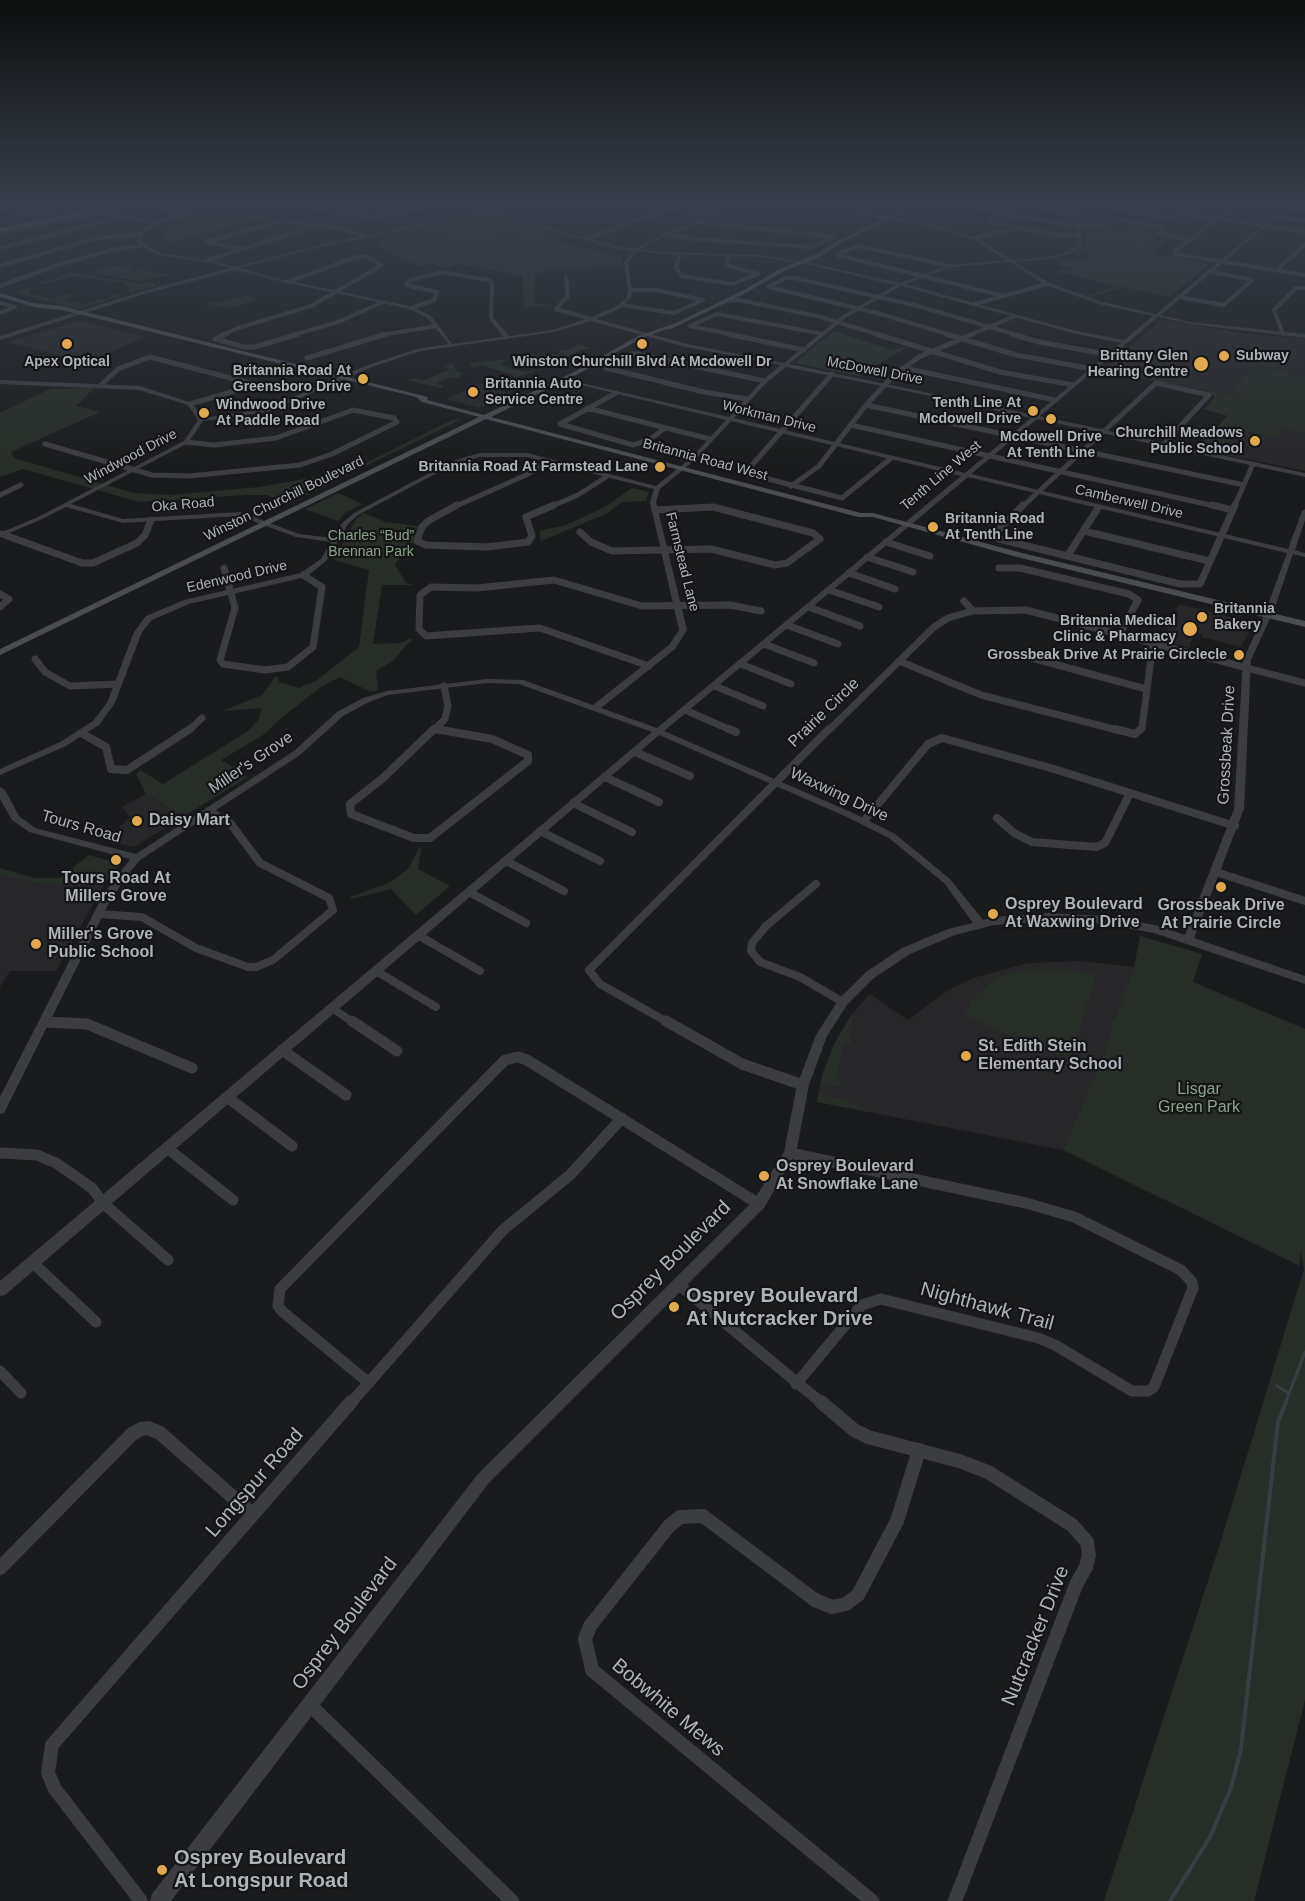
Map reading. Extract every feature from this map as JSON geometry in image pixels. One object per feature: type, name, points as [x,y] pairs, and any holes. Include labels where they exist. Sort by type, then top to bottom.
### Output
[{"type":"main road","name":"Winston Churchill Boulevard","points":[[709,307],[745,292]]},
{"type":"main road","name":"Winston Churchill Boulevard","points":[[484,414],[556,382],[569,379],[578,370],[625,346],[741,294]]},
{"type":"main road","name":"Britannia Road West","points":[[0,296],[419,398],[424,402],[484,414],[861,515],[1216,604],[1224,609],[1305,624]]},
{"type":"main road","name":"Winston Churchill Boulevard","points":[[0,645],[263,521],[572,370],[578,370]]},
{"type":"main road","name":"Winston Churchill Boulevard","points":[[0,652],[263,521]]},
{"type":"main road","name":"Britannia Road West","points":[[1267,617],[1305,629]]},
{"type":"street","points":[[0,339],[147,292]]},
{"type":"street","points":[[383,302],[338,322],[251,348],[215,339],[238,328],[311,306],[336,292],[383,302],[411,308],[429,316],[450,344]]},
{"type":"street","points":[[411,308],[434,300],[435,292]]},
{"type":"street","points":[[492,292],[491,318],[506,337]]},
{"type":"street","points":[[568,292],[568,296],[556,309],[591,320]]},
{"type":"street","points":[[190,404],[201,420],[266,411],[409,353],[450,344],[554,331],[591,320],[622,305],[629,298],[630,292]]},
{"type":"street","points":[[622,305],[671,314],[703,300],[664,292]]},
{"type":"street","points":[[788,292],[858,308],[1024,357],[1093,369]]},
{"type":"street","points":[[856,292],[1045,343],[1111,355]]},
{"type":"street","points":[[657,488],[683,468],[765,381],[838,322],[889,292]]},
{"type":"street","points":[[927,292],[1075,332],[1125,342]]},
{"type":"street","points":[[988,292],[1000,295]]},
{"type":"street","points":[[975,304],[1014,292]]},
{"type":"street","points":[[1067,292],[1080,297],[1203,325],[1305,336]]},
{"type":"street","name":"Tenth Line West","points":[[0,1290],[573,803],[1185,292]]},
{"type":"street","points":[[1179,297],[1224,304],[1238,292]]},
{"type":"street","points":[[1283,334],[1274,310],[1292,292]]},
{"type":"street","points":[[741,294],[1000,372],[1073,385]]},
{"type":"street","points":[[0,303],[15,307],[0,313]]},
{"type":"street","points":[[804,350],[690,326],[717,314],[823,334]]},
{"type":"street","points":[[791,486],[819,466],[866,405],[904,368],[919,357],[1016,316]]},
{"type":"street","name":"McDowell Drive","points":[[591,320],[784,366],[832,374],[1305,475]]},
{"type":"street","points":[[307,358],[389,333],[437,326]]},
{"type":"street","points":[[747,399],[704,392],[606,368],[631,354],[638,354],[765,381]]},
{"type":"street","points":[[0,382],[140,388],[190,404],[245,387],[250,383],[150,357],[118,369],[100,386]]},
{"type":"street","points":[[904,368],[1055,400]]},
{"type":"street","points":[[832,374],[745,472],[842,498],[882,468],[890,459]]},
{"type":"street","name":"Workman Drive","points":[[569,379],[616,393],[963,476]]},
{"type":"street","points":[[1162,446],[1209,395],[1156,383],[1035,493],[994,535],[999,539],[1192,585],[1200,584],[1253,465]]},
{"type":"street","points":[[616,393],[560,424],[633,445],[649,440],[665,428]]},
{"type":"street","points":[[866,405],[1244,485]]},
{"type":"street","points":[[587,408],[710,440]]},
{"type":"street","points":[[45,444],[133,470],[177,477],[289,467],[332,454],[397,422],[394,418],[353,410],[291,434],[265,441],[214,445],[186,442]]},
{"type":"street","name":"Windwood Drive","points":[[1,534],[66,505],[186,442],[201,420]]},
{"type":"street","points":[[851,425],[1233,510]]},
{"type":"street","name":"Edenwood Drive","points":[[0,772],[83,734],[107,711],[138,632],[149,618],[171,607],[303,575],[324,560],[345,523],[356,514],[454,462],[480,455],[502,453],[527,455],[606,477],[657,488]]},
{"type":"street","points":[[549,460],[526,475],[476,495],[429,521],[422,527],[417,541],[426,545],[486,547],[528,542],[532,536],[526,517],[578,495],[606,477]]},
{"type":"street","name":"Camberwell Drive","points":[[963,476],[1305,555]]},
{"type":"street","points":[[0,495],[21,485]]},
{"type":"street","name":"Farmstead Lane","points":[[596,707],[672,647],[681,635],[683,623],[655,510],[653,496],[657,488]]},
{"type":"street","name":"Oka Road","points":[[66,505],[108,519],[151,520],[234,514],[263,521],[298,536],[336,540]]},
{"type":"street","points":[[580,532],[591,542],[612,551],[711,549],[775,565],[786,563],[820,539],[813,533],[713,507],[655,510]]},
{"type":"street","points":[[1068,555],[1098,508]]},
{"type":"street","name":"Grossbeak Drive","points":[[1189,939],[1235,826],[1239,809],[1246,667],[1249,654],[1267,617],[1305,511]]},
{"type":"street","points":[[1,534],[82,563],[93,563],[137,543],[145,535],[151,520]]},
{"type":"street","points":[[1083,531],[1209,561]]},
{"type":"street","points":[[886,542],[930,556]]},
{"type":"street","points":[[867,557],[913,572]]},
{"type":"street","points":[[224,568],[229,593],[235,608],[220,660],[223,664],[282,670],[313,647],[322,587],[303,575]]},
{"type":"street","points":[[999,568],[1020,568],[1129,594],[1138,600],[1120,634]]},
{"type":"street","points":[[849,573],[895,589]]},
{"type":"street","points":[[649,666],[540,628],[426,636],[419,629],[420,595],[431,587],[477,588],[554,580],[642,606],[730,605],[761,611]]},
{"type":"street","points":[[829,590],[879,607]]},
{"type":"street","points":[[0,594],[9,599],[0,607]]},
{"type":"street","points":[[964,601],[973,611]]},
{"type":"street","points":[[809,607],[860,626]]},
{"type":"street","name":"Prairie Circle","points":[[803,1085],[742,1064],[600,984],[589,970],[775,782],[938,624],[953,616],[973,611],[1004,609],[1032,611],[1305,683]]},
{"type":"street","points":[[788,625],[838,644]]},
{"type":"street","points":[[899,661],[973,692],[1127,734],[1135,734],[1142,728],[1153,643]]},
{"type":"street","points":[[764,644],[814,663]]},
{"type":"street","points":[[1017,654],[1039,658],[1146,689]]},
{"type":"street","points":[[35,659],[45,672],[70,686],[118,684]]},
{"type":"street","points":[[741,664],[791,684]]},
{"type":"street","name":"Miller's Grove","points":[[0,1110],[5,1090],[45,1022],[98,914],[114,886],[137,858],[297,753],[352,706],[387,693],[487,681],[520,682],[596,707],[659,732]]},
{"type":"street","points":[[436,729],[492,739],[528,755],[528,761],[429,838],[414,838],[351,814],[350,804],[383,778],[436,729],[448,713],[444,686]]},
{"type":"street","points":[[715,686],[763,706]]},
{"type":"street","points":[[684,710],[736,732]]},
{"type":"street","points":[[83,734],[106,747],[111,769],[127,770],[185,733],[202,718]]},
{"type":"street","name":"Waxwing Drive","points":[[659,732],[864,821],[892,836],[924,859],[955,889],[980,924]]},
{"type":"street","points":[[864,821],[928,744],[942,738],[1235,826]]},
{"type":"street","points":[[635,752],[690,776]]},
{"type":"street","points":[[605,777],[659,802]]},
{"type":"street","name":"Tours Road","points":[[0,790],[15,818],[32,830],[137,858]]},
{"type":"street","points":[[996,818],[1014,833],[1032,842],[1096,847],[1105,843],[1130,793]]},
{"type":"street","points":[[573,803],[632,832]]},
{"type":"street","points":[[98,914],[142,917],[196,948],[256,967],[273,960],[333,910],[329,898],[260,862],[231,824],[209,811]]},
{"type":"street","points":[[540,831],[600,861]]},
{"type":"street","points":[[506,861],[564,891]]},
{"type":"street","points":[[1216,872],[1305,901]]},
{"type":"street","points":[[816,884],[766,926],[752,943],[751,951],[760,962],[800,977],[843,1002]]},
{"type":"street","points":[[469,892],[526,923]]},
{"type":"street","name":"Osprey Boulevard","points":[[159,1901],[483,1479],[759,1204],[790,1153],[803,1085],[822,1035],[843,1002],[870,975],[898,956],[933,938],[980,924],[1029,918],[1076,918],[1129,924],[1189,939],[1305,980]]},
{"type":"street","points":[[418,935],[480,971]]},
{"type":"street","points":[[376,971],[436,1007]]},
{"type":"street","points":[[332,1008],[397,1051]]},
{"type":"street","points":[[45,1022],[87,1024],[192,1068]]},
{"type":"street","points":[[282,1050],[346,1095]]},
{"type":"street","points":[[369,1383],[283,1312],[278,1306],[280,1288],[505,1060],[518,1057],[526,1060],[759,1204]]},
{"type":"street","points":[[227,1097],[292,1146]]},
{"type":"street","name":"Longspur Road","points":[[141,1901],[55,1789],[48,1773],[48,1760],[52,1745],[502,1230],[570,1175],[622,1118]]},
{"type":"street","points":[[167,1148],[233,1200]]},
{"type":"street","points":[[0,1153],[27,1153],[47,1157],[92,1188],[103,1203],[168,1260]]},
{"type":"street","name":"Nighthawk Trail","points":[[790,1153],[1026,1203],[1074,1217],[1181,1270],[1192,1282],[1194,1288],[1154,1387],[1148,1392],[1132,1391],[1066,1351],[1038,1338],[881,1299],[862,1305],[796,1384]]},
{"type":"street","points":[[32,1262],[96,1322]]},
{"type":"street","name":"Nutcracker Drive","points":[[678,1284],[854,1430],[868,1437],[973,1465],[1005,1481],[1081,1532],[1087,1542],[1089,1555],[955,1901]]},
{"type":"street","points":[[0,1371],[21,1393]]},
{"type":"street","points":[[0,1568],[132,1434],[141,1429],[148,1428],[160,1433],[252,1515]]},
{"type":"street","name":"Bobwhite Mews","points":[[872,1901],[592,1670],[585,1639],[590,1626],[669,1526],[680,1517],[703,1516],[814,1600],[832,1607],[846,1604],[858,1595],[897,1521],[919,1450]]},
{"type":"street","points":[[310,1705],[512,1901]]},
{"type":"shaded area","points":[[1162,320],[1241,333],[1305,339],[1305,409],[1102,371]]},
{"type":"shaded area","points":[[80,321],[145,337],[87,362],[8,342]]},
{"type":"shaded area","points":[[480,383],[512,394],[480,408],[446,399]]},
{"type":"shaded area","name":"Churchill Meadows Public School","points":[[1227,416],[1305,432],[1305,471],[1197,449]]},
{"type":"shaded area","points":[[1179,604],[1248,621],[1253,625],[1241,647],[1202,637],[1202,634],[1194,635],[1189,648],[1162,640]]},
{"type":"shaded area","points":[[146,794],[184,816],[134,847],[105,841],[130,817],[122,807]]},
{"type":"shaded area","name":"Miller's Grove Public School","points":[[0,875],[42,884],[105,883],[56,971],[10,971],[0,987]]},
{"type":"shaded area","name":"St. Edith Stein Elementary School","points":[[1081,961],[1134,967],[1105,1051],[1063,1150],[817,1102],[822,1074],[834,1044],[852,1014],[870,994],[908,1020],[947,991],[973,978],[1028,963]]},
{"type":"green space","points":[[28,292],[52,299],[67,294],[73,296],[64,300],[81,304],[109,298],[115,294],[125,295],[80,309],[14,293]]},
{"type":"green space","points":[[523,292],[535,292],[535,302],[550,306],[524,307]]},
{"type":"green space","points":[[1101,292],[1108,292],[1091,297],[1087,296]]},
{"type":"green space","points":[[1145,292],[1176,292],[1170,297]]},
{"type":"green space","points":[[255,296],[251,298],[263,301],[253,301],[225,311],[229,309],[210,304],[200,305],[209,303],[203,301],[217,302]]},
{"type":"green space","points":[[834,331],[893,350],[909,346],[858,376],[794,363]]},
{"type":"green space","points":[[578,344],[593,349],[583,349],[544,367],[537,366],[544,362],[524,356],[516,358],[535,353],[537,356],[561,354],[559,351],[574,348]]},
{"type":"green space","points":[[508,359],[500,365],[525,372],[536,370],[510,380],[516,376],[481,365],[473,368],[470,363]]},
{"type":"green space","points":[[452,363],[458,373],[467,372],[461,374],[458,379],[451,377],[436,383],[444,387],[408,380],[414,378],[422,381],[449,370],[443,366]]},
{"type":"green space","points":[[1251,366],[1305,377],[1305,433],[1272,426],[1280,429],[1278,436],[1240,431],[1238,436],[1227,439],[1233,445],[1231,449],[1219,446],[1197,449],[1228,416],[1204,409],[1215,397],[1208,391],[1234,395]]},
{"type":"green space","points":[[94,388],[76,406],[100,412],[11,452],[14,458],[134,493],[172,495],[259,487],[338,473],[340,475],[284,502],[267,495],[243,495],[140,502],[23,469],[0,477],[0,413],[50,389]]},
{"type":"green space","points":[[464,418],[288,504],[286,503],[452,420]]},
{"type":"green space","points":[[632,488],[649,492],[646,501],[622,502],[608,513],[541,541],[539,531],[566,525],[605,507]]},
{"type":"green space","points":[[338,493],[363,504],[345,513],[338,521],[305,509]]},
{"type":"green space","name":"Charles “Bud” Brennan Park","points":[[364,513],[385,522],[418,526],[413,542],[403,549],[395,565],[406,583],[414,585],[382,585],[373,644],[401,643],[411,638],[413,640],[394,660],[376,671],[378,690],[371,692],[340,677],[321,687],[263,735],[221,760],[248,777],[184,816],[146,794],[136,774],[140,770],[163,784],[248,731],[258,720],[262,708],[223,711],[262,695],[275,677],[278,677],[279,682],[299,688],[316,681],[359,647],[369,570],[334,560],[356,519]]},
{"type":"green space","points":[[421,848],[418,869],[450,886],[416,915],[391,889],[352,899],[350,897],[389,883],[408,869]]},
{"type":"green space","points":[[89,855],[120,864],[105,883],[42,884],[0,875],[0,868],[34,878],[60,878]]},
{"type":"green space","name":"Lisgar Green Park","points":[[1140,936],[1202,954],[1193,982],[1305,1029],[1305,1700],[1254,1901],[1104,1901],[1218,1550],[1304,1269],[1300,1249],[1300,1266],[1063,1150],[1105,1051],[1113,1027],[1110,1023],[1115,1020],[1134,967]]},
{"type":"green space","points":[[1025,969],[1058,969],[1096,975],[1072,1054],[1059,1055],[965,1016],[972,1000],[985,987],[1002,976]]},
{"type":"green space","points":[[852,1014],[851,1044],[844,1042],[836,1080],[843,1082],[842,1085],[834,1087],[820,1084],[834,1044]]},
{"type":"green space","points":[[818,1094],[863,1106],[869,1112],[817,1102]]},
{"type":"waterway","points":[[1285,1404],[1305,1352]]},
{"type":"waterway","points":[[1277,1386],[1287,1392]]},
{"type":"waterway","points":[[1170,1901],[1210,1837],[1231,1788],[1241,1749],[1278,1422],[1286,1402]]},
{"type":"place","name":"Apex Optical","points":[[67,344]]},
{"type":"place","name":"Winston Churchill Blvd At Mcdowell Dr","points":[[642,344]]},
{"type":"place","name":"Subway","points":[[1224,356]]},
{"type":"place","name":"Brittany Glen Hearing Centre","points":[[1201,364]]},
{"type":"place","name":"Britannia Road At Greensboro Drive","points":[[363,379]]},
{"type":"place","name":"Britannia Auto Service Centre","points":[[473,392]]},
{"type":"place","name":"Tenth Line At Mcdowell Drive","points":[[1033,411]]},
{"type":"place","name":"Windwood Drive At Paddle Road","points":[[204,413]]},
{"type":"place","name":"Mcdowell Drive At Tenth Line","points":[[1051,419]]},
{"type":"place","name":"Churchill Meadows Public School","points":[[1255,441]]},
{"type":"place","name":"Britannia Road At Farmstead Lane","points":[[660,467]]},
{"type":"place","name":"Britannia Road At Tenth Line","points":[[933,527]]},
{"type":"place","name":"Britannia Bakery","points":[[1202,617]]},
{"type":"place","name":"Britannia Medical Clinic & Pharmacy","points":[[1190,629]]},
{"type":"place","name":"Grossbeak Drive At Prairie Circlecle","points":[[1239,655]]},
{"type":"place","name":"Daisy Mart","points":[[137,821]]},
{"type":"place","name":"Tours Road At Millers Grove","points":[[116,860]]},
{"type":"place","name":"Grossbeak Drive At Prairie Circle","points":[[1221,887]]},
{"type":"place","name":"Osprey Boulevard At Waxwing Drive","points":[[993,914]]},
{"type":"place","name":"Miller's Grove Public School","points":[[36,944]]},
{"type":"place","name":"St. Edith Stein Elementary School","points":[[966,1056]]},
{"type":"place","name":"Osprey Boulevard At Snowflake Lane","points":[[764,1176]]},
{"type":"place","name":"Osprey Boulevard At Nutcracker Drive","points":[[674,1307]]},
{"type":"place","name":"Osprey Boulevard At Longspur Road","points":[[162,1870]]}]
